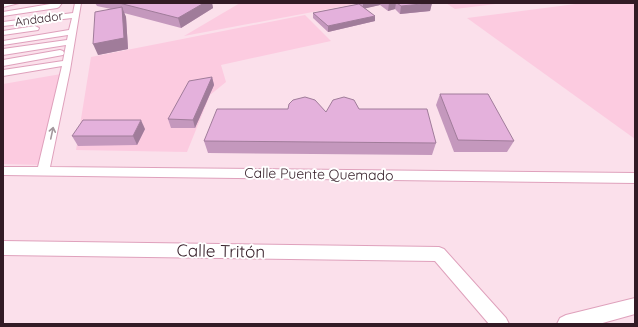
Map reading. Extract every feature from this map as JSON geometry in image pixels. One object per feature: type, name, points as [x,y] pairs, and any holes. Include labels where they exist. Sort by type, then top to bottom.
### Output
[{"type":"street","points":[[3,5],[16,3]]},
{"type":"street","points":[[43,171],[67,63],[78,3]]},
{"type":"street","points":[[3,14],[58,5]]},
{"type":"street","name":"Andador","points":[[3,24],[73,28]]},
{"type":"street","name":"Andador","points":[[3,33],[73,28]]},
{"type":"street","name":"Andador","points":[[3,43],[73,28]]},
{"type":"street","name":"Andador","points":[[3,52],[73,28]]},
{"type":"street","points":[[3,62],[60,53]]},
{"type":"street","points":[[3,73],[67,63]]},
{"type":"street","name":"Calle Puente Quemado","points":[[3,171],[635,178]]},
{"type":"street","name":"Calle Tritón","points":[[3,248],[439,254],[500,324]]},
{"type":"street","points":[[566,324],[635,306]]},
{"type":"shaded area","points":[[240,3],[361,3],[184,36]]},
{"type":"shaded area","points":[[446,3],[504,3],[455,9]]},
{"type":"shaded area","points":[[583,3],[635,3],[635,139],[467,18]]},
{"type":"shaded area","points":[[305,15],[331,41],[221,65],[226,82],[210,95],[187,152],[76,150],[91,57]]},
{"type":"shaded area","points":[[61,74],[42,165],[3,164],[3,84]]},
{"type":"building","points":[[119,3],[204,3],[178,18]]},
{"type":"building","points":[[397,3],[432,3],[401,6]]},
{"type":"building","points":[[359,4],[375,16],[328,26],[313,13]]},
{"type":"building","points":[[122,7],[124,38],[93,44],[95,12]]},
{"type":"building","points":[[212,77],[193,120],[168,119],[189,81]]},
{"type":"building","points":[[440,94],[488,94],[514,141],[458,140]]},
{"type":"building","points":[[305,97],[315,100],[326,112],[333,100],[344,97],[354,100],[359,109],[427,109],[436,143],[204,141],[217,109],[288,109],[289,104],[293,100]]},
{"type":"building","points":[[83,120],[141,120],[133,136],[72,136]]}]
